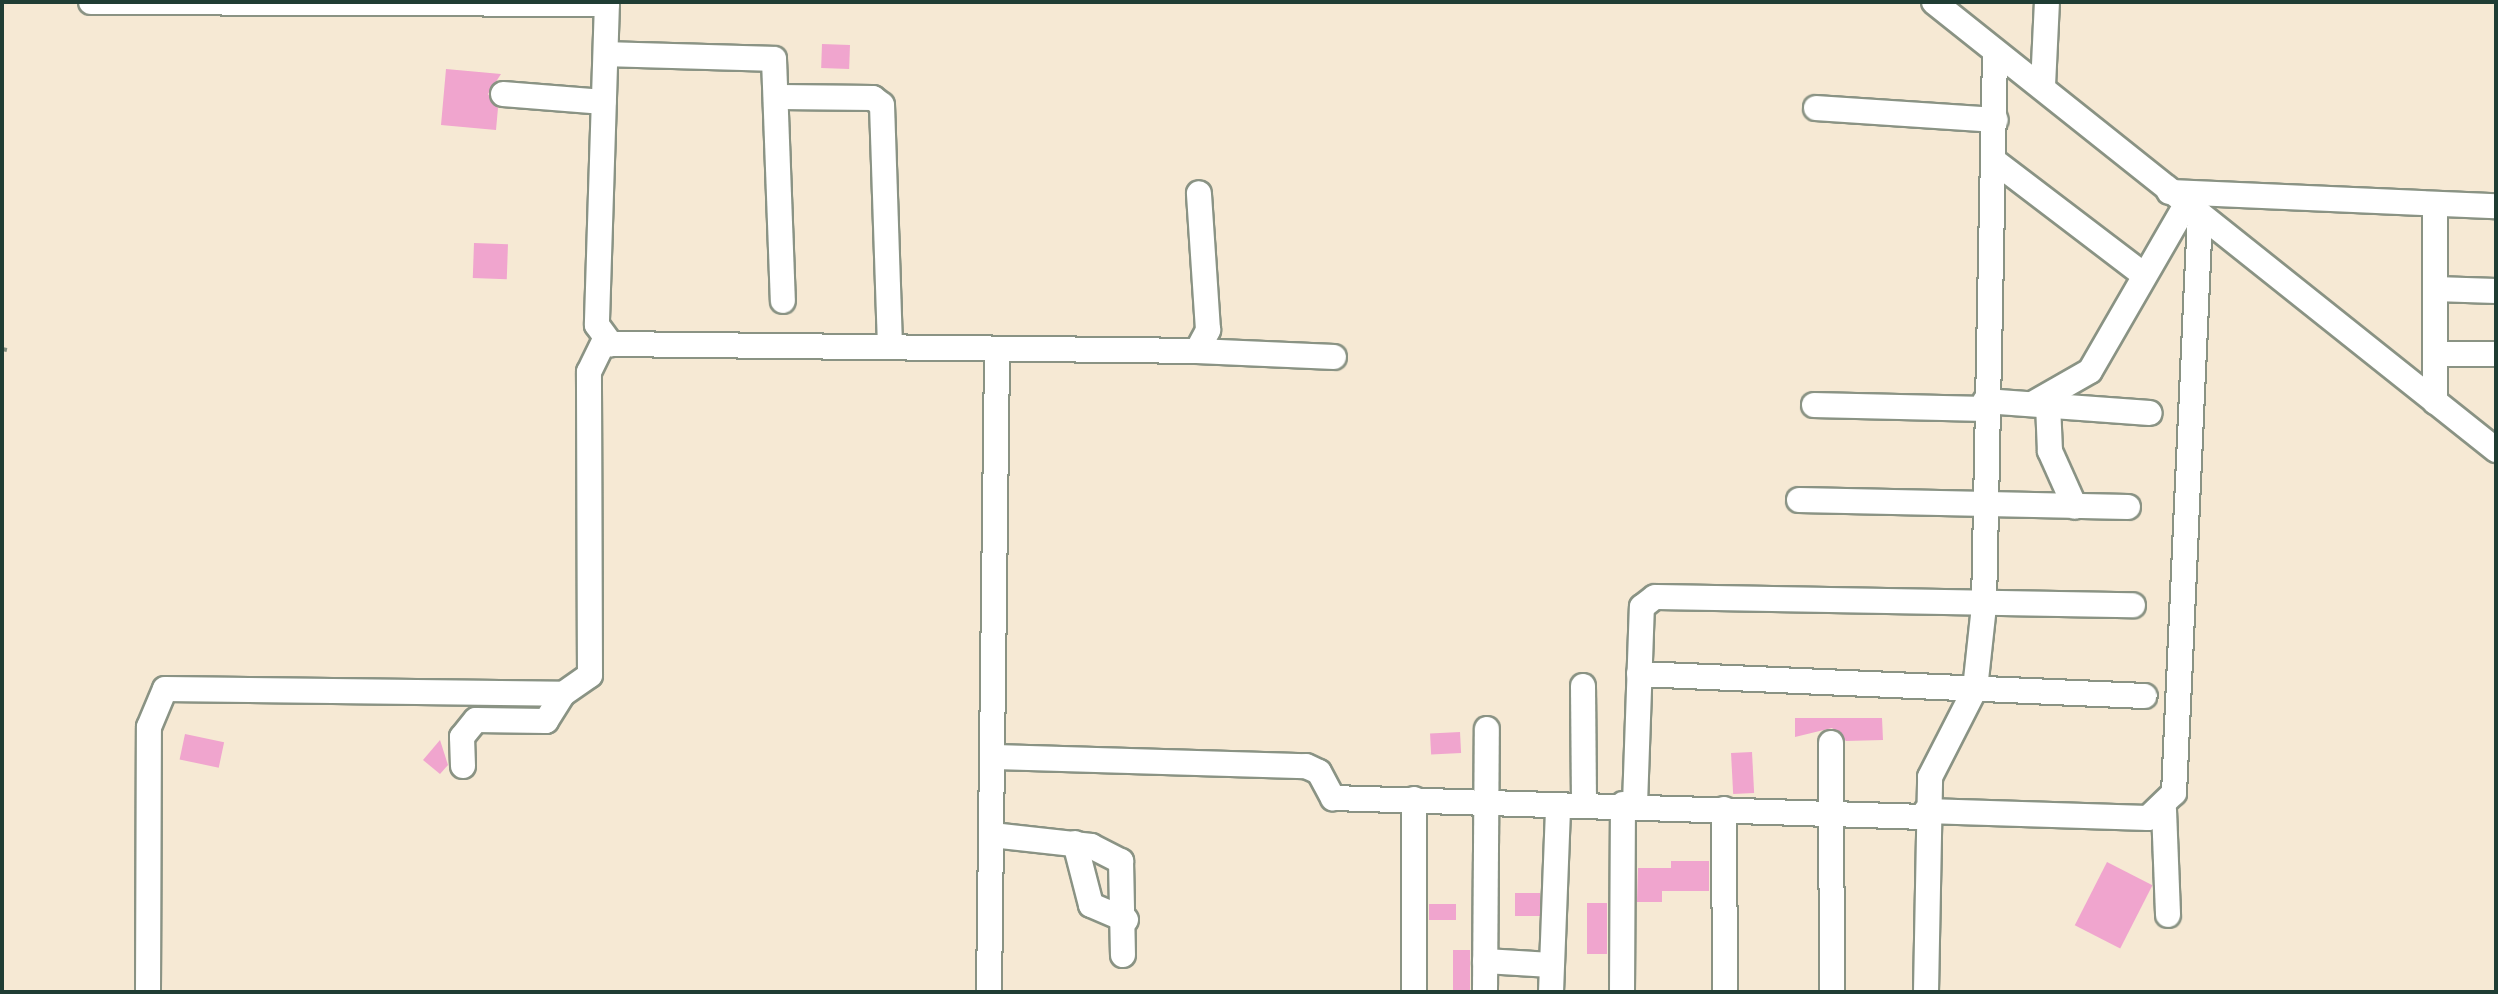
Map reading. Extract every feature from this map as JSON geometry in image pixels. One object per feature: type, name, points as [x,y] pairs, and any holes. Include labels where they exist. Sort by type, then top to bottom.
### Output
[{"type":"street","points":[[91,2],[607,3],[597,325],[604,341],[588,381],[590,675],[563,694],[546,721],[476,720],[462,737],[463,766]]},
{"type":"street","points":[[1934,2],[2496,450]]},
{"type":"street","points":[[2043,86],[2047,2]]},
{"type":"street","points":[[1926,992],[1926,814],[1935,756],[1975,689],[1984,606],[1987,506],[1985,405],[1997,163],[1995,53]]},
{"type":"street","points":[[606,54],[769,56],[780,70],[783,301]]},
{"type":"street","points":[[503,94],[604,102]]},
{"type":"street","points":[[780,97],[873,98],[882,105],[890,345]]},
{"type":"street","points":[[1816,108],[1996,120]]},
{"type":"street","points":[[1997,163],[2144,275]]},
{"type":"street","points":[[1197,351],[1208,330],[1199,193]]},
{"type":"street","points":[[2185,204],[2496,206]]},
{"type":"street","points":[[2041,403],[2082,380],[2185,204]]},
{"type":"street","points":[[2168,915],[2164,810],[2177,767],[2185,204]]},
{"type":"street","points":[[2435,205],[2435,402]]},
{"type":"street","points":[[2435,289],[2496,291]]},
{"type":"street","points":[[604,341],[890,345],[997,351],[1197,351],[1334,357]]},
{"type":"street","points":[[989,992],[995,757],[997,351]]},
{"type":"street","points":[[2435,354],[2496,354]]},
{"type":"street","points":[[2041,403],[2050,451],[2075,507]]},
{"type":"street","points":[[1814,405],[2041,403],[2150,413]]},
{"type":"street","points":[[1799,500],[2128,507]]},
{"type":"street","points":[[1622,992],[1629,804],[1642,607],[1655,597],[1984,606],[2133,605]]},
{"type":"street","points":[[1639,674],[2145,696]]},
{"type":"street","points":[[1583,686],[1584,805]]},
{"type":"street","points":[[148,992],[149,727],[165,689],[563,694]]},
{"type":"street","points":[[1485,992],[1487,729]]},
{"type":"street","points":[[1831,743],[1834,814],[1832,992]]},
{"type":"street","points":[[995,757],[1306,766],[1319,772],[1333,798],[1558,806],[1629,804],[1834,814],[2148,818],[2164,810]]},
{"type":"street","points":[[1414,799],[1414,992]]},
{"type":"street","points":[[1551,992],[1558,806]]},
{"type":"street","points":[[1724,809],[1725,992]]},
{"type":"street","points":[[992,835],[1075,843],[1121,861],[1126,920],[1123,955]]},
{"type":"street","points":[[1075,843],[1091,905],[1126,920]]},
{"type":"street","points":[[1485,961],[1551,965]]},
{"type":"building","points":[[822,44],[850,45],[849,69],[821,68]]},
{"type":"building","points":[[446,69],[501,74],[488,94],[498,108],[496,130],[441,125]]},
{"type":"building","points":[[474,243],[508,244],[507,279],[473,278]]},
{"type":"building","points":[[1795,718],[1882,718],[1883,740],[1846,741],[1832,728],[1795,737]]},
{"type":"building","points":[[1460,732],[1461,753],[1431,755],[1430,734]]},
{"type":"building","points":[[185,734],[224,742],[219,768],[180,759]]},
{"type":"building","points":[[440,740],[448,765],[440,774],[423,760]]},
{"type":"building","points":[[1752,752],[1754,793],[1733,794],[1731,753]]},
{"type":"building","points":[[1671,861],[1709,861],[1709,891],[1662,891],[1662,902],[1637,902],[1638,868],[1671,868]]},
{"type":"building","points":[[2107,862],[2152,885],[2120,948],[2075,925]]},
{"type":"building","points":[[1515,893],[1540,893],[1540,916],[1515,916]]},
{"type":"building","points":[[1587,903],[1607,903],[1607,954],[1587,954]]},
{"type":"building","points":[[1429,904],[1456,904],[1456,920],[1429,920]]},
{"type":"building","points":[[1453,950],[1470,950],[1470,992],[1453,992]]}]
